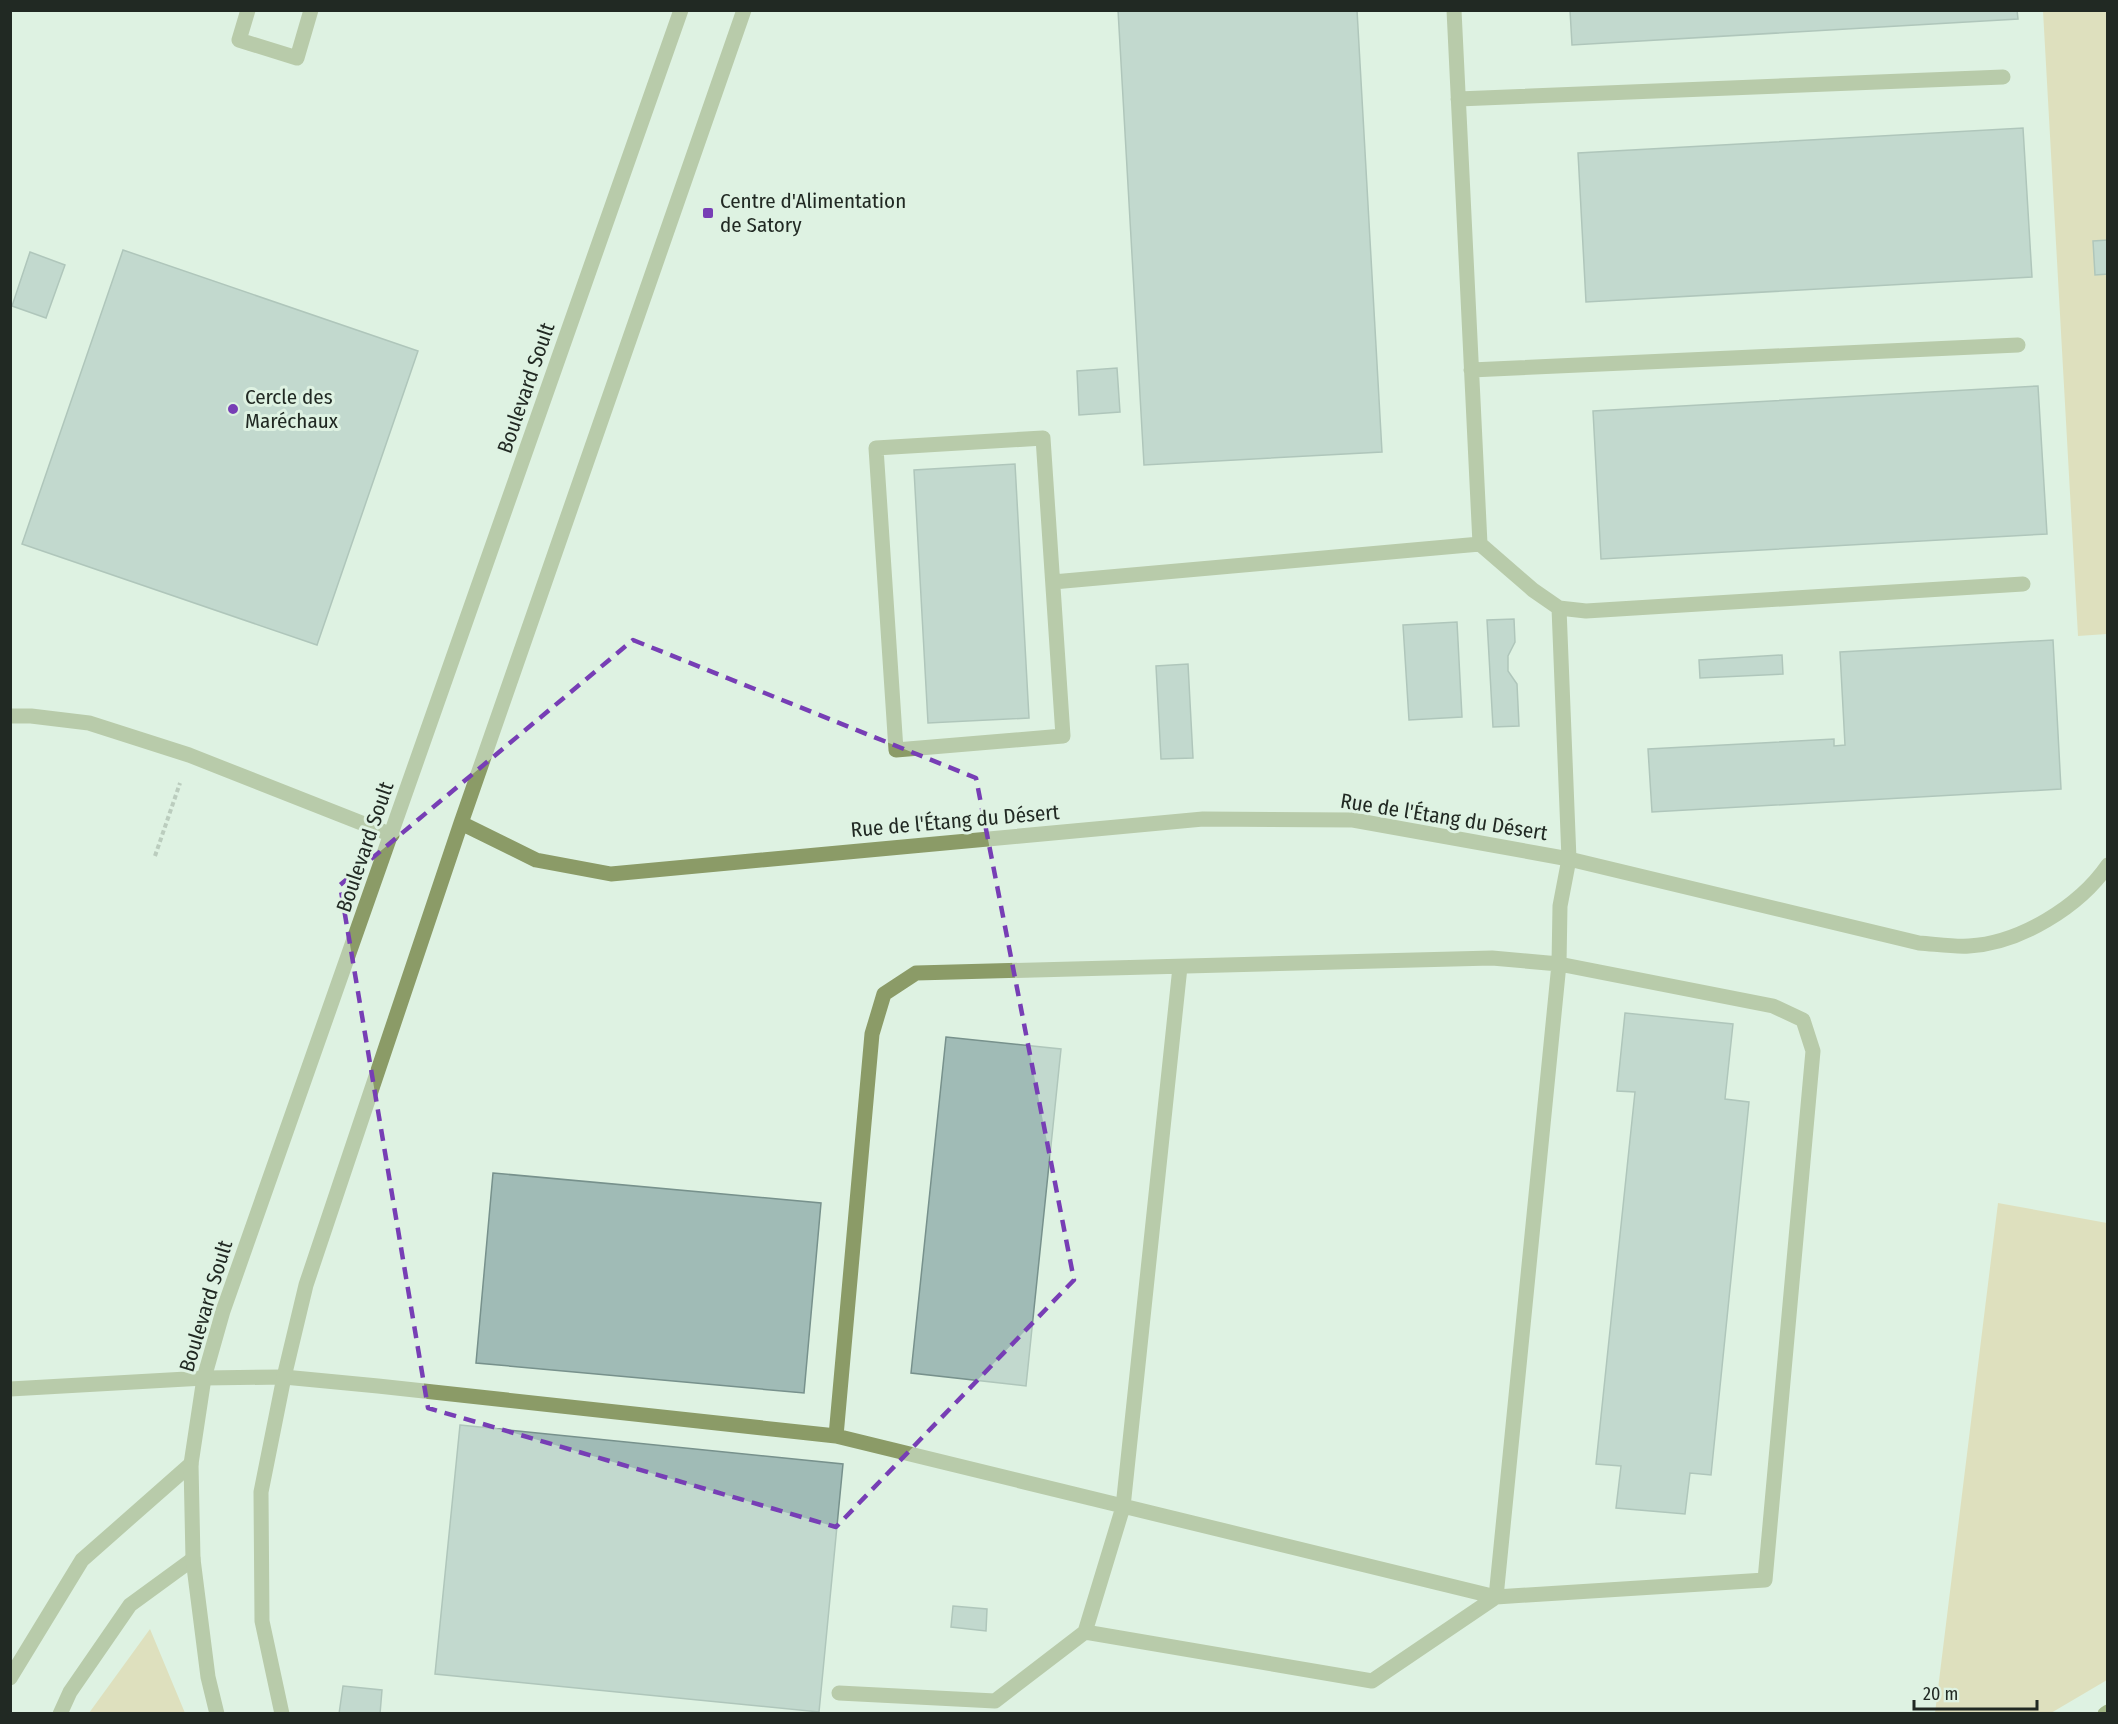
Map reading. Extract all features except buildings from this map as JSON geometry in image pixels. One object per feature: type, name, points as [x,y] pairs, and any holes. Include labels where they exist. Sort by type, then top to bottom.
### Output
[{"type":"street","points":[[248,10],[239,40],[297,58],[311,10]]},
{"type":"street","name":"Boulevard Soult","points":[[217,1713],[208,1677],[193,1559],[191,1464],[204,1378],[223,1311],[681,10]]},
{"type":"street","points":[[282,1713],[261,1621],[261,1492],[284,1377],[306,1285],[461,823],[744,10]]},
{"type":"street","points":[[1454,10],[1480,544]]},
{"type":"street","points":[[1458,99],[2003,77]]},
{"type":"street","points":[[1471,370],[2018,345]]},
{"type":"street","points":[[1043,438],[1053,582],[1064,736],[896,750],[876,448],[1043,438]]},
{"type":"street","points":[[1053,582],[1480,544],[1533,590],[1559,608],[1586,611],[2023,584]]},
{"type":"street","points":[[1496,1598],[1559,964],[1560,906],[1569,859],[1559,608]]},
{"type":"street","points":[[10,716],[31,716],[89,723],[189,755],[392,835]]},
{"type":"street","name":"Rue de l'Étang du Désert","points":[[461,823],[536,860],[611,874],[1203,819],[1353,820],[1569,859],[1919,943],[1970,946],[2019,935],[2068,907],[2108,865]]},
{"type":"street","points":[[10,1389],[204,1378],[284,1377],[836,1436],[1496,1598],[1765,1580],[1812,1051],[1803,1020],[1773,1006],[1559,964],[1492,958],[916,973],[884,994],[872,1034],[836,1436]]},
{"type":"street","points":[[840,1693],[995,1701],[1085,1632],[1123,1507],[1180,967]]},
{"type":"street","points":[[10,1678],[82,1560],[191,1464]]},
{"type":"street","points":[[60,1713],[70,1692],[130,1605],[193,1559]]},
{"type":"street","points":[[1085,1632],[1372,1681],[1496,1598]]},
{"type":"path","points":[[155,856],[189,755]]},
{"type":"highlighted area","points":[[633,640],[976,778],[1074,1280],[836,1527],[428,1408],[340,885]]},
{"type":"shaded area","points":[[2043,11],[2107,11],[2107,634],[2078,636]]},
{"type":"shaded area","points":[[1998,1203],[2107,1223],[2107,1680],[2051,1713],[1935,1713]]},
{"type":"shaded area","points":[[150,1629],[185,1713],[89,1713]]},
{"type":"place","name":"Centre d'Alimentation de Satory","points":[[708,213]]},
{"type":"place","name":"Cercle des Maréchaux","points":[[233,409]]}]
